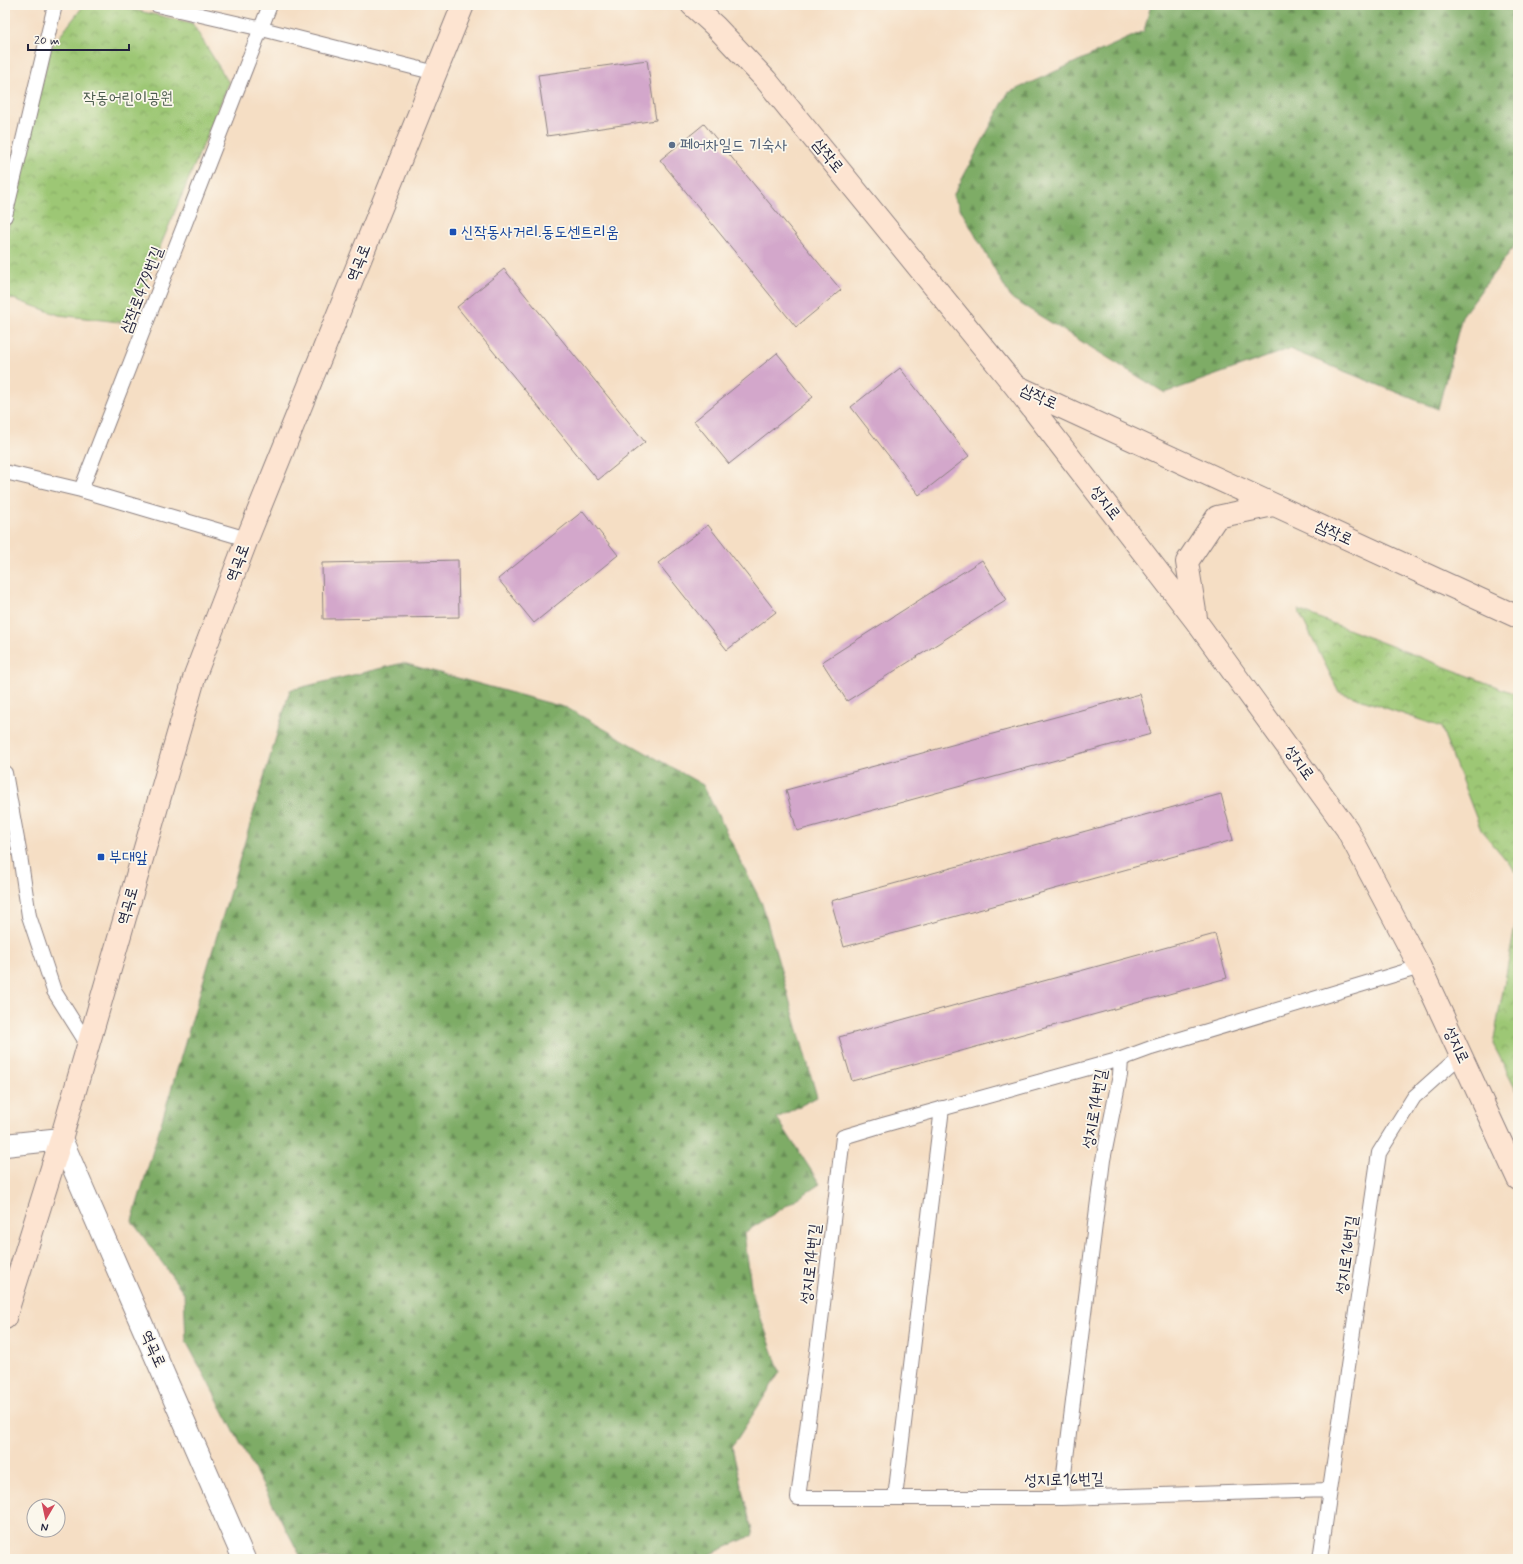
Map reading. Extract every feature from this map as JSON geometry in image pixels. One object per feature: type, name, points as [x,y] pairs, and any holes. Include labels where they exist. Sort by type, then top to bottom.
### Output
[{"type":"street","name":"역곡로","points":[[5,1318],[61,1138],[195,674],[247,539],[463,5]]},
{"type":"street","name":"삼작로","points":[[692,5],[715,26],[766,80],[1015,386],[1518,617]]},
{"type":"street","name":"성지로","points":[[1015,386],[1196,621],[1346,829],[1420,967],[1518,1179]]},
{"type":"street","points":[[1196,621],[1187,562],[1217,516],[1273,505]]},
{"type":"street","name":"역곡로","points":[[61,1138],[244,1559]]},
{"type":"street","points":[[5,1145],[61,1138]]},
{"type":"lane","points":[[5,216],[55,5]]},
{"type":"lane","points":[[158,5],[262,29],[436,73]]},
{"type":"lane","name":"삼작로479번길","points":[[82,490],[262,29],[270,5]]},
{"type":"lane","points":[[5,472],[82,490],[247,539]]},
{"type":"lane","points":[[5,773],[29,916],[54,991],[88,1045]]},
{"type":"lane","name":"성지로14번길","points":[[798,1498],[843,1137],[1121,1059],[1159,1046],[1420,967]]},
{"type":"lane","name":"성지로16번길","points":[[1320,1559],[1379,1153],[1414,1097],[1461,1055]]},
{"type":"lane","name":"성지로14번길","points":[[1061,1498],[1103,1160],[1120,1075],[1121,1059]]},
{"type":"lane","points":[[895,1498],[942,1108]]},
{"type":"lane","name":"성지로16번길","points":[[798,1498],[1061,1498],[1330,1490]]},
{"type":"green space","name":"작동어린이공원","points":[[84,5],[112,5],[192,23],[229,83],[128,323],[59,315],[5,296],[5,242],[50,49]]},
{"type":"green space","points":[[1151,5],[1518,5],[1518,241],[1462,316],[1438,409],[1289,349],[1165,393],[1011,298],[953,196],[1008,93],[1144,31]]},
{"type":"green space","points":[[1298,610],[1518,695],[1518,874],[1481,830],[1441,727],[1339,692]]},
{"type":"green space","points":[[403,663],[567,708],[703,785],[762,904],[817,1097],[777,1118],[820,1184],[744,1233],[752,1293],[780,1372],[732,1447],[753,1535],[700,1559],[302,1559],[186,1341],[184,1293],[132,1221],[290,690]]},
{"type":"green space","points":[[1518,911],[1518,1093],[1493,1044]]},
{"type":"building","points":[[647,60],[656,120],[547,136],[538,75]]},
{"type":"building","points":[[704,124],[841,290],[796,327],[660,160]]},
{"type":"building","points":[[504,269],[645,442],[598,480],[457,307]]},
{"type":"building","points":[[777,353],[813,397],[729,464],[694,421]]},
{"type":"building","points":[[900,368],[969,456],[919,495],[851,407]]},
{"type":"building","points":[[583,511],[618,555],[534,623],[498,579]]},
{"type":"building","points":[[708,525],[776,612],[727,650],[658,563]]},
{"type":"building","points":[[458,560],[459,617],[323,619],[322,563]]},
{"type":"building","points":[[982,560],[1007,600],[847,701],[822,662]]},
{"type":"building","points":[[1140,694],[1151,734],[797,831],[786,790]]},
{"type":"building","points":[[1221,794],[1233,840],[844,947],[831,901]]},
{"type":"building","points":[[1215,934],[1227,978],[852,1081],[839,1037]]},
{"type":"place","name":"페어차일드 기숙사","points":[[672,145]]},
{"type":"place","name":"신작동사거리.동도센트리움","points":[[453,232]]},
{"type":"place","name":"부대앞","points":[[101,857]]}]
